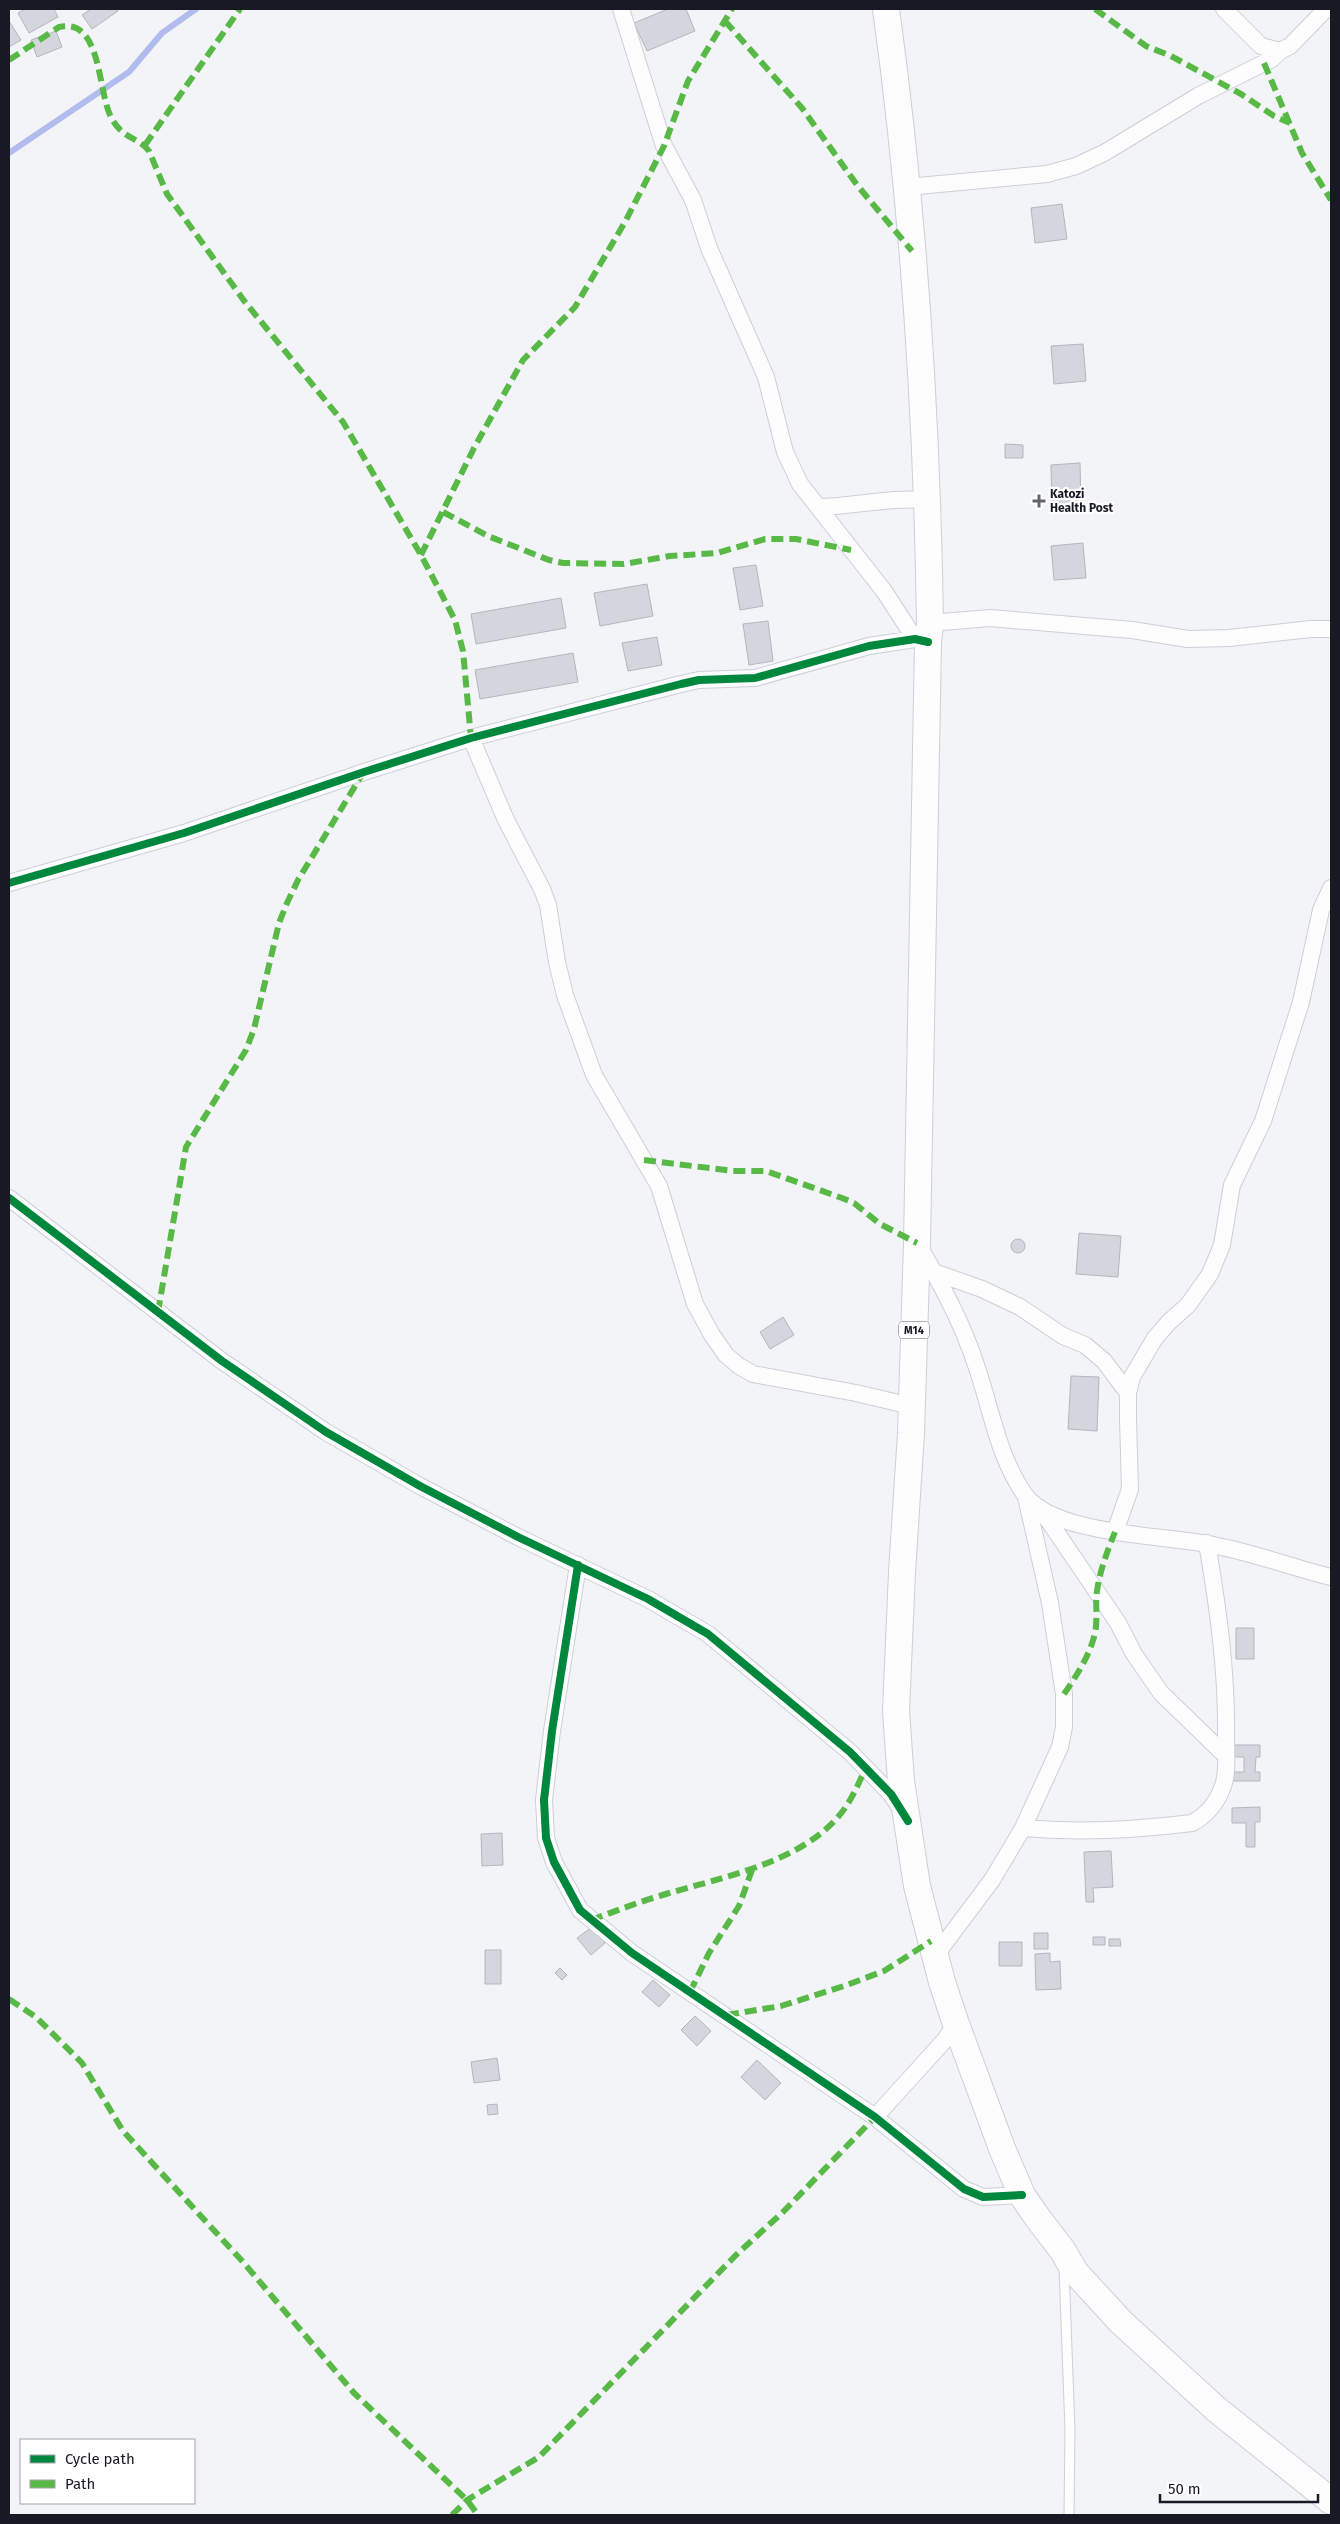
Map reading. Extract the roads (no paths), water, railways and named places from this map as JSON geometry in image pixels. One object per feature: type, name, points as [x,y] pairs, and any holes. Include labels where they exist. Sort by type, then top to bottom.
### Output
[{"type":"main road","name":"M14","points":[[886,9],[898,98],[916,292],[928,500],[924,635],[917,1243],[896,1711],[901,1781],[917,1886],[935,1956],[956,2024],[1003,2151],[1022,2195],[1063,2251],[1075,2272],[1122,2322],[1216,2409],[1331,2501]]},
{"type":"street","points":[[621,9],[664,146],[692,200],[709,248],[766,376],[785,452],[800,484],[884,592],[924,635]]},
{"type":"street","points":[[1224,9],[1261,46],[1280,52]]},
{"type":"street","points":[[907,187],[1046,174],[1076,166],[1104,153],[1164,115],[1272,60],[1290,46],[1326,9]]},
{"type":"street","points":[[819,507],[889,499],[928,500]]},
{"type":"street","points":[[9,883],[184,834],[364,772],[472,738],[699,680],[755,678],[869,646],[924,635],[990,618],[1122,629],[1188,639],[1228,638],[1311,629],[1331,629]]},
{"type":"street","points":[[472,738],[506,820],[545,897],[565,996],[594,1075],[659,1186],[695,1304],[712,1335],[733,1361],[753,1374],[856,1393],[911,1406]]},
{"type":"street","points":[[1115,1532],[1130,1489],[1128,1393],[1132,1377],[1155,1338],[1188,1305],[1210,1274],[1222,1245],[1232,1185],[1263,1121],[1301,1002],[1321,910],[1331,888]]},
{"type":"street","points":[[9,1198],[222,1361],[326,1432],[420,1486],[648,1599],[708,1634],[855,1757],[891,1794],[908,1821]]},
{"type":"street","points":[[917,1243],[950,1301],[976,1363],[1000,1443],[1014,1478],[1026,1496],[1042,1511],[1118,1624],[1134,1654],[1161,1693],[1226,1756]]},
{"type":"street","points":[[934,1272],[982,1289],[1012,1303],[1064,1336],[1085,1345],[1104,1361],[1128,1393]]},
{"type":"street","points":[[935,1956],[992,1880],[1023,1828],[1060,1747],[1065,1708],[1050,1603],[1026,1496]]},
{"type":"street","points":[[1042,1511],[1071,1521],[1115,1532],[1207,1544],[1331,1578]]},
{"type":"street","points":[[1023,1828],[1094,1830],[1192,1823],[1206,1815],[1215,1802],[1223,1785],[1226,1756],[1226,1702],[1224,1652],[1207,1544]]},
{"type":"street","points":[[578,1565],[552,1731],[544,1800],[546,1838],[554,1862],[580,1910],[632,1953],[875,2117],[909,2143],[952,2181],[973,2194],[983,2197],[1022,2195]]},
{"type":"street","points":[[875,2117],[944,2041],[956,2024]]},
{"type":"lane","points":[[1063,2251],[1070,2430],[1069,2515]]},
{"type":"waterway","points":[[9,153],[129,72],[162,33],[196,9]]},
{"type":"place","name":"Katozi Health Post","points":[[1039,501]]}]
